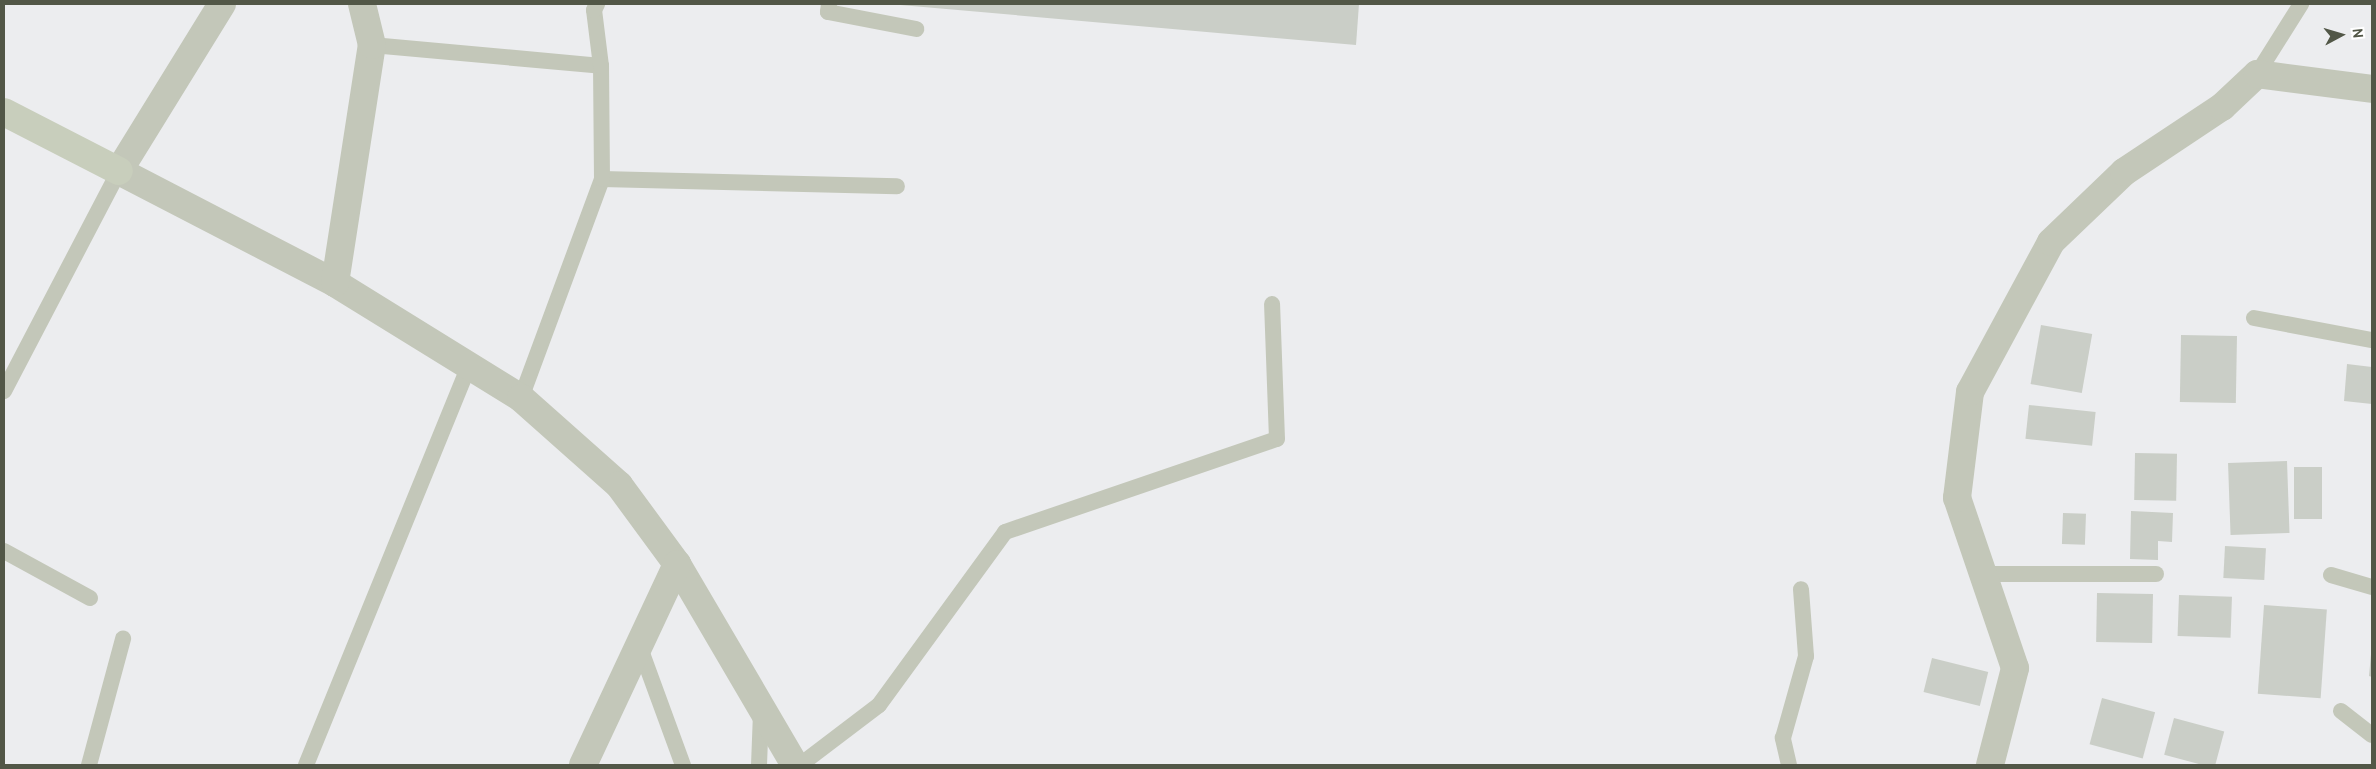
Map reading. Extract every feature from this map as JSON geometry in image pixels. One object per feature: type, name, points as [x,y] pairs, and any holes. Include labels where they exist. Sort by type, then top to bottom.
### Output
[{"type":"street","points":[[119,171],[222,4]]},
{"type":"street","points":[[335,283],[372,45],[362,4]]},
{"type":"street","points":[[1990,765],[2015,668],[1985,574],[1957,498],[1970,392],[2051,242],[2124,172],[2222,108],[2256,74],[2372,90]]},
{"type":"street","points":[[4,112],[335,283],[521,398],[619,485],[677,564],[794,765]]},
{"type":"street","points":[[583,765],[677,564]]},
{"type":"lane","points":[[521,398],[602,179],[600,66],[594,10],[597,4]]},
{"type":"lane","points":[[829,4],[828,12],[916,29]]},
{"type":"lane","points":[[2256,74],[2301,4]]},
{"type":"lane","points":[[372,45],[600,66]]},
{"type":"lane","points":[[4,391],[119,171]]},
{"type":"lane","points":[[602,179],[897,186]]},
{"type":"lane","points":[[800,765],[879,705],[1004,532],[1277,439],[1272,304]]},
{"type":"lane","points":[[2254,318],[2372,340]]},
{"type":"lane","points":[[306,765],[469,365]]},
{"type":"lane","points":[[4,551],[90,598]]},
{"type":"lane","points":[[1985,574],[2156,574]]},
{"type":"lane","points":[[2330,575],[2372,586]]},
{"type":"lane","points":[[1788,765],[1783,738],[1806,656],[1801,589]]},
{"type":"lane","points":[[89,765],[123,639]]},
{"type":"lane","points":[[639,645],[683,765]]},
{"type":"lane","points":[[759,765],[761,708]]},
{"type":"lane","points":[[2341,710],[2372,735]]},
{"type":"building","points":[[889,4],[1359,4],[1356,45]]},
{"type":"building","points":[[2041,325],[2092,334],[2082,393],[2031,384]]},
{"type":"building","points":[[2181,335],[2237,336],[2236,403],[2180,402]]},
{"type":"building","points":[[2347,364],[2372,367],[2372,404],[2344,401]]},
{"type":"building","points":[[2029,405],[2096,412],[2092,446],[2025,439]]},
{"type":"building","points":[[2135,453],[2177,454],[2176,501],[2134,500]]},
{"type":"building","points":[[2287,461],[2290,533],[2231,535],[2228,463]]},
{"type":"building","points":[[2294,467],[2322,467],[2322,519],[2294,519]]},
{"type":"building","points":[[2131,511],[2173,513],[2172,542],[2158,541],[2158,560],[2130,559]]},
{"type":"building","points":[[2063,513],[2086,514],[2085,545],[2062,544]]},
{"type":"building","points":[[2225,546],[2266,548],[2264,580],[2223,578]]},
{"type":"building","points":[[2097,593],[2153,594],[2152,643],[2096,642]]},
{"type":"building","points":[[2179,595],[2232,597],[2231,638],[2178,636]]},
{"type":"building","points":[[2264,605],[2327,609],[2321,698],[2258,694]]},
{"type":"building","points":[[2372,654],[2372,677],[2369,676]]},
{"type":"building","points":[[1932,658],[1988,672],[1980,706],[1924,692]]},
{"type":"building","points":[[2102,698],[2155,712],[2143,759],[2090,744]]},
{"type":"building","points":[[2174,718],[2224,731],[2215,765],[2203,765],[2164,755]]}]
